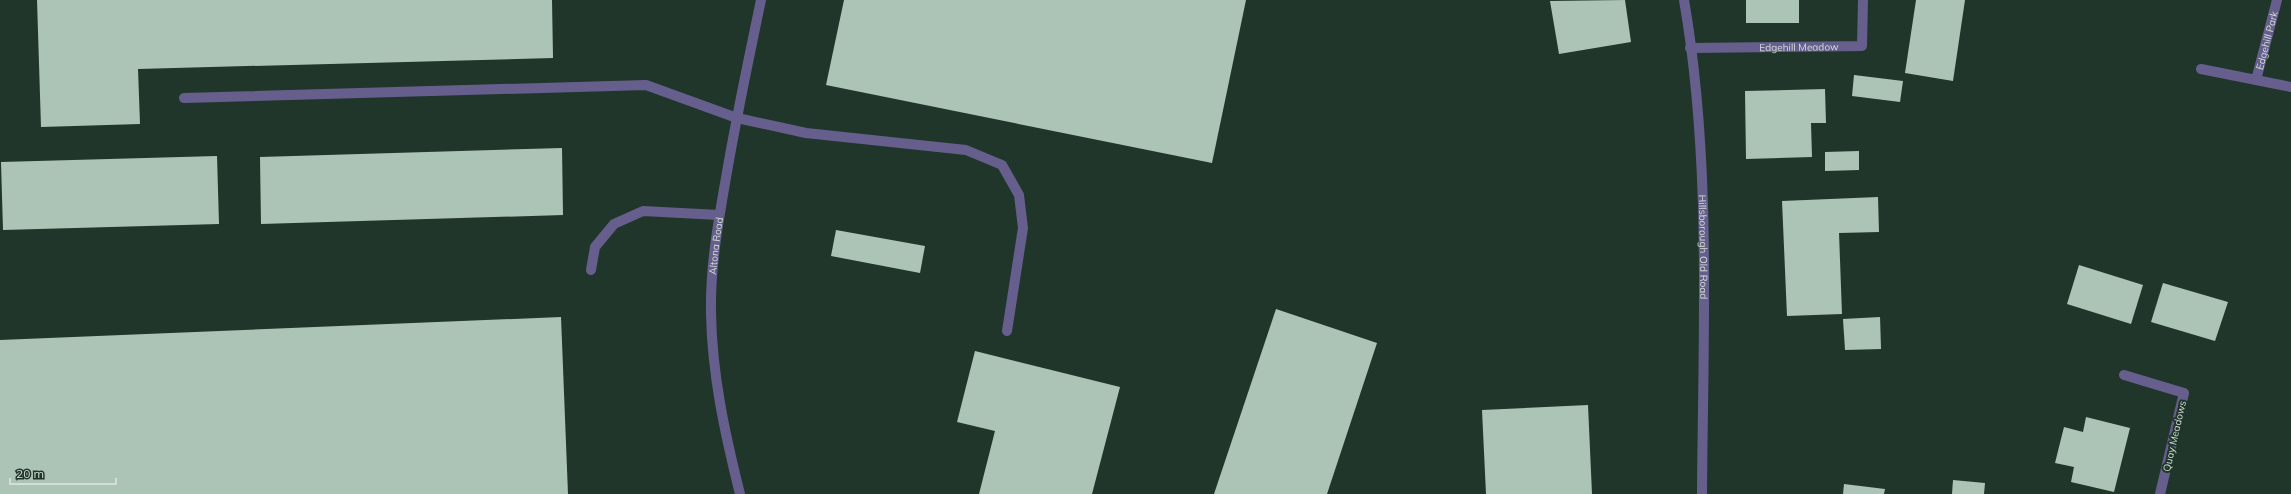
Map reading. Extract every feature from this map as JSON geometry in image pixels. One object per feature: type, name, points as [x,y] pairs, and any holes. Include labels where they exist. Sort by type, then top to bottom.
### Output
[{"type":"street","name":"Altona Road","points":[[740,494],[724,430],[714,371],[711,312],[719,215],[761,0]]},
{"type":"street","name":"Hillsborough Old Road","points":[[1684,0],[1699,130],[1703,234],[1704,353],[1702,494]]},
{"type":"street","name":"Edgehill Meadow","points":[[1690,48],[1862,46],[1863,0]]},
{"type":"street","name":"Edgehill Park","points":[[2256,80],[2277,0]]},
{"type":"street","name":"Edgehill Park","points":[[2201,69],[2291,87]]},
{"type":"street","points":[[184,98],[646,85],[737,118],[806,133],[966,150],[1002,165],[1019,195],[1023,228],[1007,331]]},
{"type":"street","points":[[591,270],[595,248],[614,224],[643,212],[719,215]]},
{"type":"street","name":"Quay Meadows","points":[[2124,376],[2184,392],[2160,494]]},
{"type":"building","points":[[37,0],[552,0],[553,58],[138,69],[140,124],[41,127]]},
{"type":"building","points":[[844,0],[1246,0],[1212,163],[826,85]]},
{"type":"building","points":[[1625,0],[1631,42],[1559,54],[1550,1]]},
{"type":"building","points":[[1746,0],[1799,0],[1799,23],[1746,23]]},
{"type":"building","points":[[1916,0],[1965,0],[1953,81],[1905,73]]},
{"type":"building","points":[[1854,75],[1903,81],[1900,102],[1852,96]]},
{"type":"building","points":[[1825,89],[1826,123],[1811,123],[1812,157],[1746,159],[1745,91]]},
{"type":"building","points":[[562,148],[563,215],[261,224],[260,157]]},
{"type":"building","points":[[1859,151],[1859,170],[1825,171],[1825,152]]},
{"type":"building","points":[[217,156],[219,224],[3,230],[1,162]]},
{"type":"building","points":[[1878,197],[1879,232],[1839,233],[1842,314],[1787,316],[1782,201]]},
{"type":"building","points":[[836,230],[925,246],[920,273],[831,256]]},
{"type":"building","points":[[2079,265],[2143,285],[2131,324],[2067,304]]},
{"type":"building","points":[[2163,283],[2228,302],[2215,341],[2151,322]]},
{"type":"building","points":[[1276,309],[1377,343],[1327,494],[1214,494]]},
{"type":"building","points":[[561,317],[568,494],[0,494],[0,340]]},
{"type":"building","points":[[1880,317],[1881,349],[1845,350],[1843,319]]},
{"type":"building","points":[[975,351],[1120,387],[1092,494],[979,494],[995,431],[957,422]]},
{"type":"building","points":[[1588,405],[1592,494],[1486,494],[1482,410]]},
{"type":"building","points":[[2086,417],[2130,428],[2114,492],[2071,482],[2074,467],[2055,463],[2064,427],[2083,432]]},
{"type":"building","points":[[1953,480],[1985,483],[1984,494],[1952,494]]},
{"type":"building","points":[[1844,484],[1885,489],[1884,494],[1843,494]]}]
